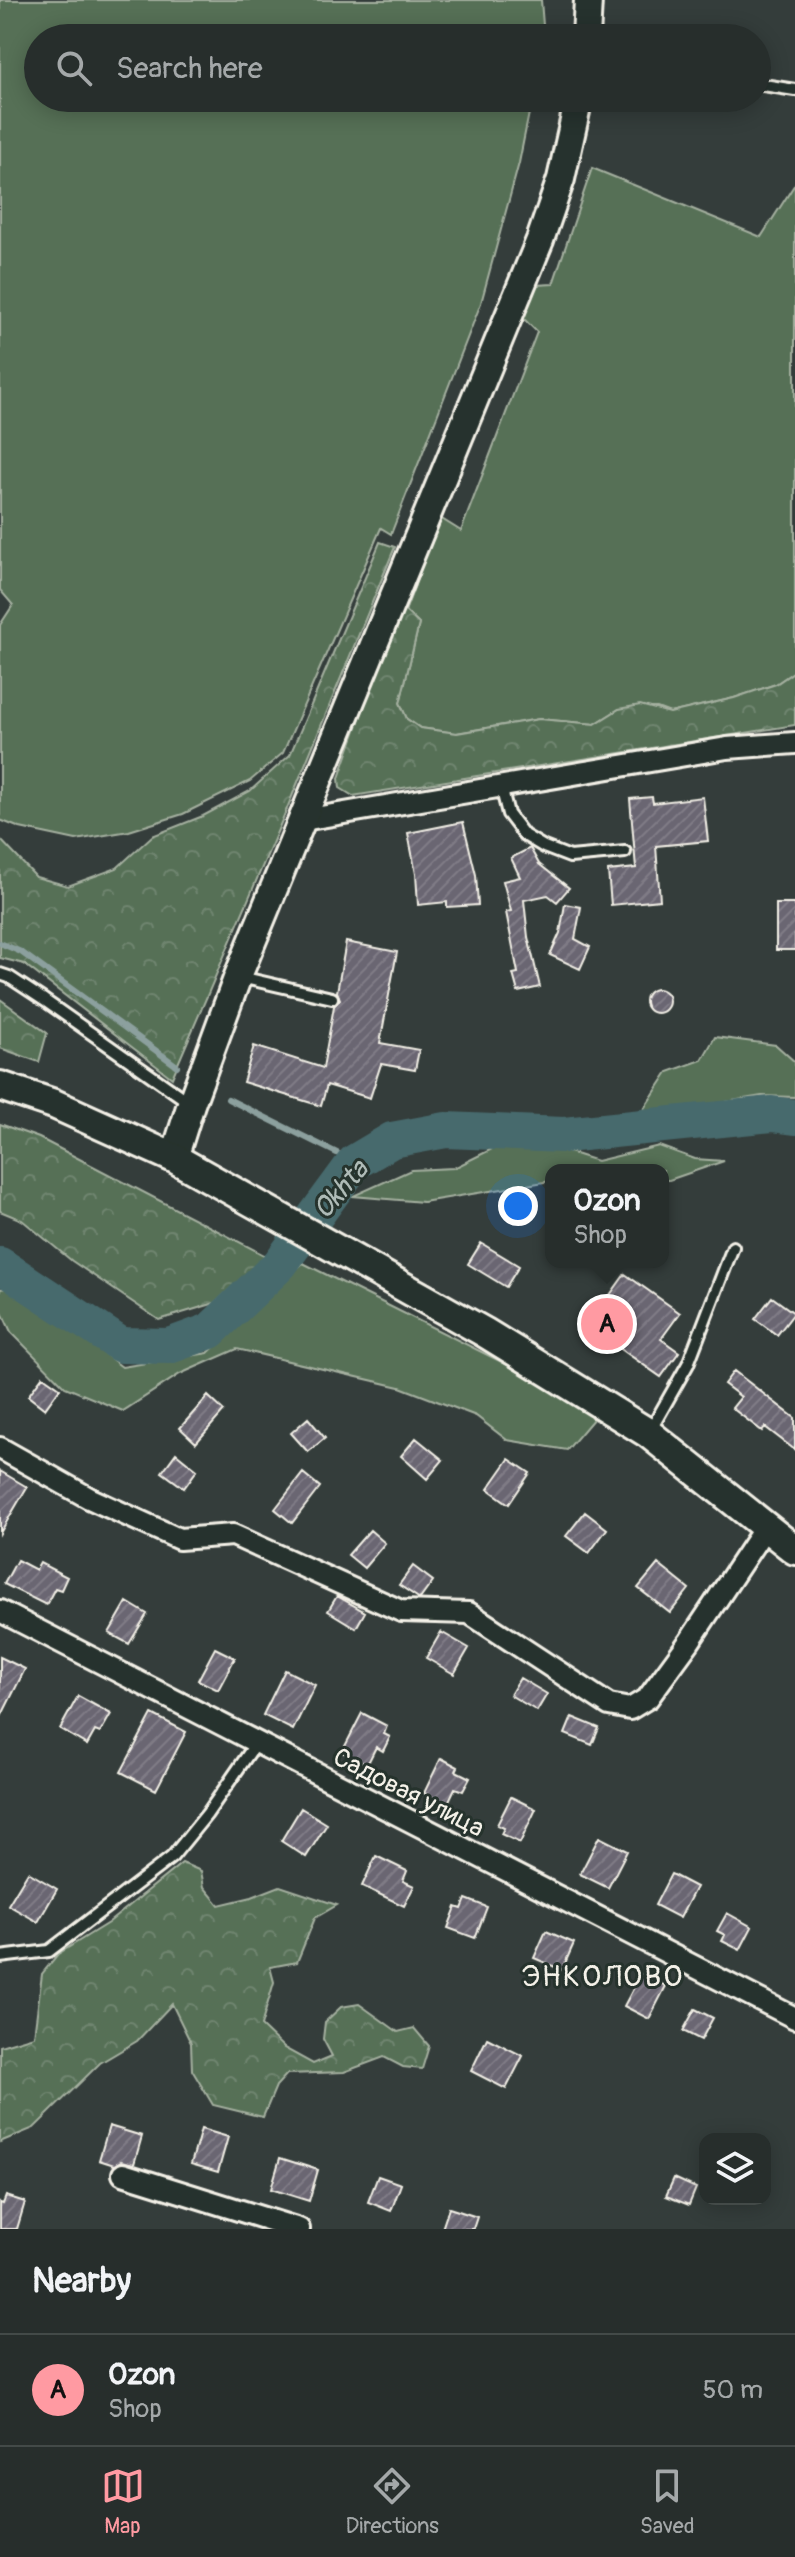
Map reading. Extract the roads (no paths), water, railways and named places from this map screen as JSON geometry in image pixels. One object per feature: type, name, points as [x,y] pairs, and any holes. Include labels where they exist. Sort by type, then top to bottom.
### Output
[{"type":"main road","points":[[0,1086],[54,1104],[174,1158],[484,1332],[648,1433],[795,1550]]},
{"type":"street","points":[[587,24],[588,0]]},
{"type":"street","points":[[174,1158],[238,976],[540,240],[561,179],[576,112]]},
{"type":"street","points":[[303,820],[500,784],[727,748],[795,743]]},
{"type":"street","points":[[0,1448],[89,1498],[179,1539],[233,1535],[401,1611],[469,1613],[609,1705],[630,1709],[648,1698],[766,1526]]},
{"type":"street","name":"Садовая улица","points":[[0,1611],[795,2018]]},
{"type":"street","points":[[123,2174],[299,2229]]},
{"type":"lane","points":[[771,86],[795,90]]},
{"type":"lane","points":[[500,784],[508,814],[524,835],[544,847],[570,857],[625,852]]},
{"type":"lane","points":[[0,974],[44,1000],[191,1104]]},
{"type":"lane","points":[[238,976],[332,998]]},
{"type":"lane","points":[[648,1433],[688,1364],[733,1247]]},
{"type":"lane","points":[[0,1957],[49,1951],[172,1857],[207,1814],[256,1743]]},
{"type":"waterway","points":[[0,943],[21,952],[177,1066]]},
{"type":"waterway","points":[[228,1099],[355,1162]]},
{"type":"waterway","name":"Okhta","points":[[0,1265],[121,1345],[169,1346],[210,1331],[280,1264],[355,1162],[392,1140],[446,1130],[564,1135],[772,1114],[795,1117]]},
{"type":"place","name":"Ozon","points":[[607,1324]]},
{"type":"district","name":"ЭНКОЛОВО","points":[[603,1976]]}]
